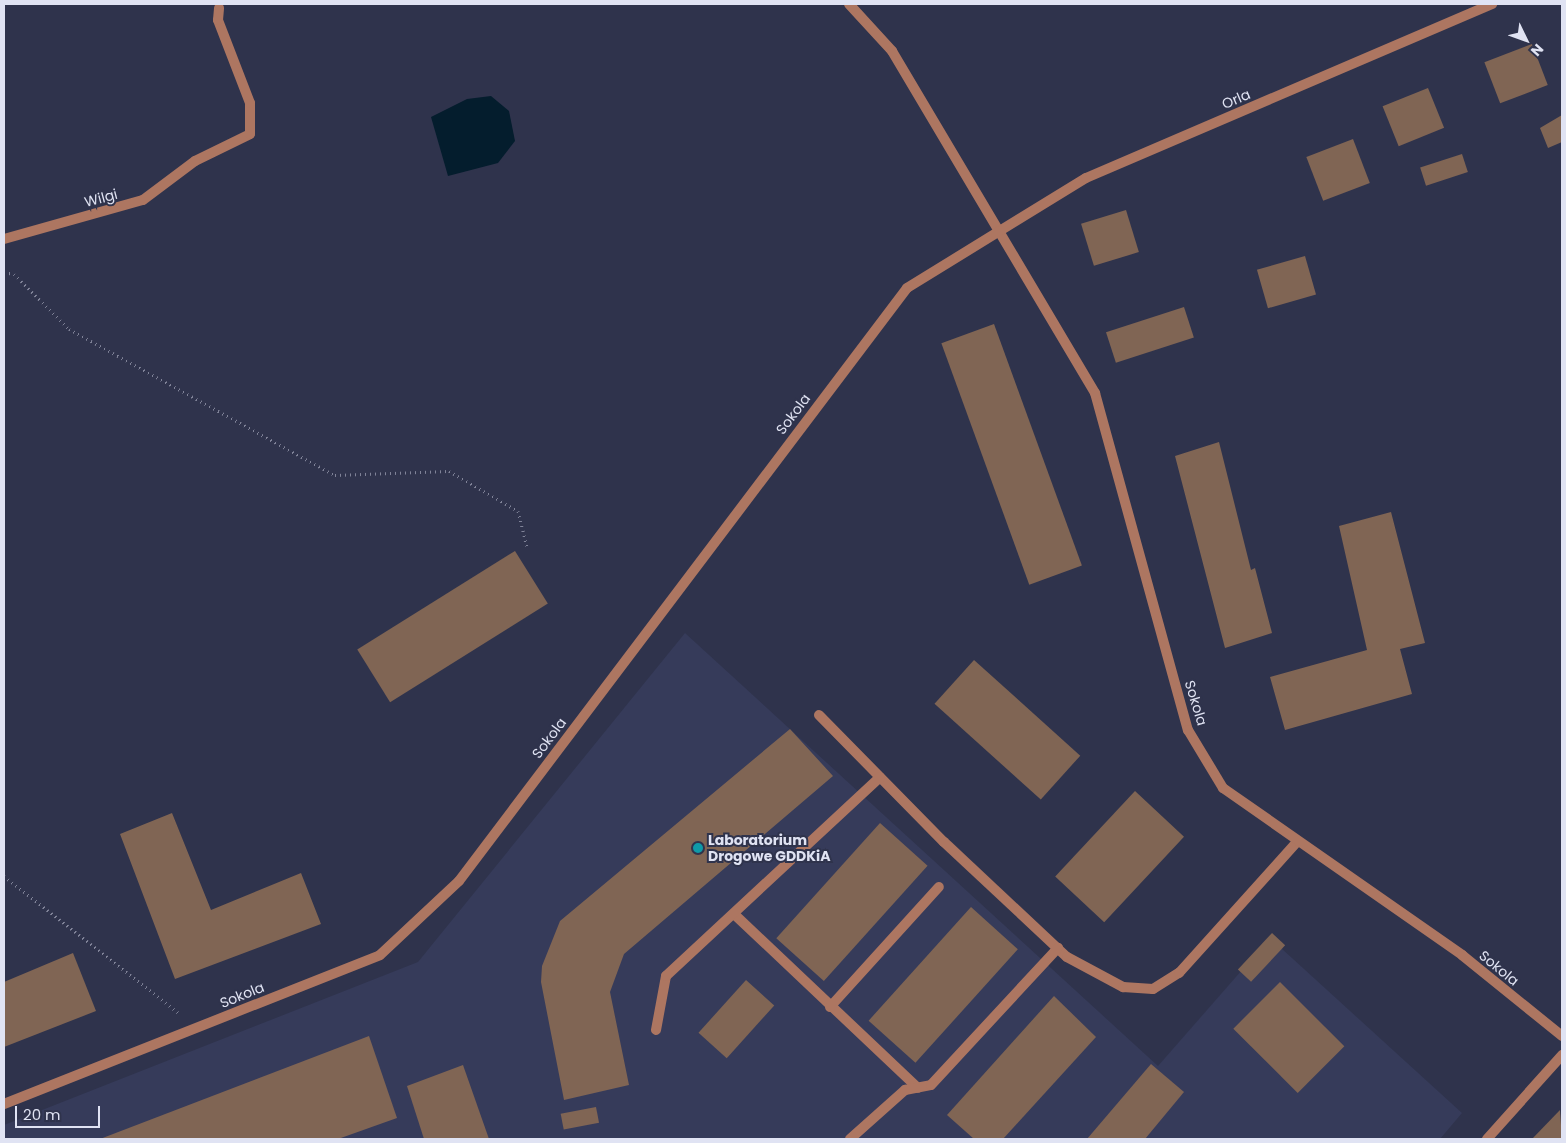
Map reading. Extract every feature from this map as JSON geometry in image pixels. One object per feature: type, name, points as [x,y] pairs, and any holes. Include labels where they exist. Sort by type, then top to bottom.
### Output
[{"type":"street","name":"Sokola","points":[[849,4],[892,51],[1095,393],[1188,730],[1223,788],[1297,842],[1462,955],[1562,1036]]},
{"type":"street","name":"Orla","points":[[999,234],[1086,178],[1492,4]]},
{"type":"street","name":"Wilgi","points":[[4,239],[143,200],[195,161],[250,134],[250,104],[218,20],[219,8]]},
{"type":"street","name":"Sokola","points":[[4,1104],[380,955],[459,881],[886,314],[908,288],[999,234]]},
{"type":"street","points":[[819,714],[880,777],[1058,948],[1123,987],[1153,989],[1179,973],[1297,842]]},
{"type":"street","points":[[656,1030],[666,976],[880,777]]},
{"type":"street","points":[[830,1007],[939,887]]},
{"type":"street","points":[[734,914],[830,1007],[918,1088]]},
{"type":"street","points":[[850,1139],[905,1090],[931,1085],[1058,948]]},
{"type":"street","points":[[1486,1139],[1562,1055]]},
{"type":"path","points":[[4,272],[14,274],[69,329],[335,475],[449,471],[518,511],[527,546]]},
{"type":"path","points":[[4,876],[197,1027]]},
{"type":"shaded area","points":[[491,96],[509,111],[515,141],[498,163],[448,176],[431,117],[467,99]]},
{"type":"shaded area","points":[[685,633],[1158,1066],[1270,938],[1462,1113],[1440,1139],[4,1139],[4,1125],[418,962]]},
{"type":"building","points":[[1532,44],[1548,85],[1500,103],[1484,62]]},
{"type":"building","points":[[1428,88],[1444,128],[1399,146],[1383,106]]},
{"type":"building","points":[[1562,115],[1562,142],[1548,148],[1540,128]]},
{"type":"building","points":[[1353,139],[1370,183],[1323,201],[1306,157]]},
{"type":"building","points":[[1462,154],[1468,172],[1426,186],[1420,168]]},
{"type":"building","points":[[1126,210],[1139,252],[1094,266],[1081,224]]},
{"type":"building","points":[[1305,256],[1316,294],[1268,308],[1257,270]]},
{"type":"building","points":[[1184,307],[1194,337],[1116,363],[1106,332]]},
{"type":"building","points":[[994,324],[1082,566],[1029,585],[941,343]]},
{"type":"building","points":[[1219,442],[1251,570],[1255,568],[1272,633],[1225,648],[1175,456]]},
{"type":"building","points":[[1391,512],[1425,643],[1400,649],[1412,694],[1285,730],[1270,677],[1367,650],[1339,526]]},
{"type":"building","points":[[515,551],[548,604],[390,702],[357,650]]},
{"type":"building","points":[[974,660],[1080,756],[1041,800],[935,704]]},
{"type":"building","name":"Laboratorium Drogowe GDDKiA","points":[[790,729],[833,776],[624,954],[610,992],[629,1085],[564,1100],[541,982],[542,966],[560,921]]},
{"type":"building","points":[[1135,791],[1184,837],[1104,922],[1055,877]]},
{"type":"building","points":[[172,813],[211,910],[301,873],[321,924],[175,979],[120,834]]},
{"type":"building","points":[[880,823],[928,866],[824,981],[776,938]]},
{"type":"building","points":[[971,907],[1018,949],[915,1063],[869,1021]]},
{"type":"building","points":[[1272,933],[1285,945],[1251,982],[1238,970]]},
{"type":"building","points":[[73,953],[96,1011],[4,1047],[4,982]]},
{"type":"building","points":[[746,980],[774,1005],[727,1058],[698,1033]]},
{"type":"building","points":[[1280,982],[1344,1046],[1298,1093],[1233,1029]]},
{"type":"building","points":[[1054,996],[1096,1037],[1003,1139],[974,1139],[947,1115]]},
{"type":"building","points":[[369,1036],[397,1118],[338,1139],[100,1139]]},
{"type":"building","points":[[1151,1064],[1184,1092],[1145,1139],[1087,1139]]},
{"type":"building","points":[[463,1065],[489,1139],[424,1139],[407,1086]]},
{"type":"building","points":[[596,1107],[599,1123],[564,1130],[561,1114]]},
{"type":"building","points":[[1560,1110],[1562,1139],[1532,1139]]},
{"type":"place","name":"Laboratorium Drogowe GDDKiA","points":[[698,848]]}]
